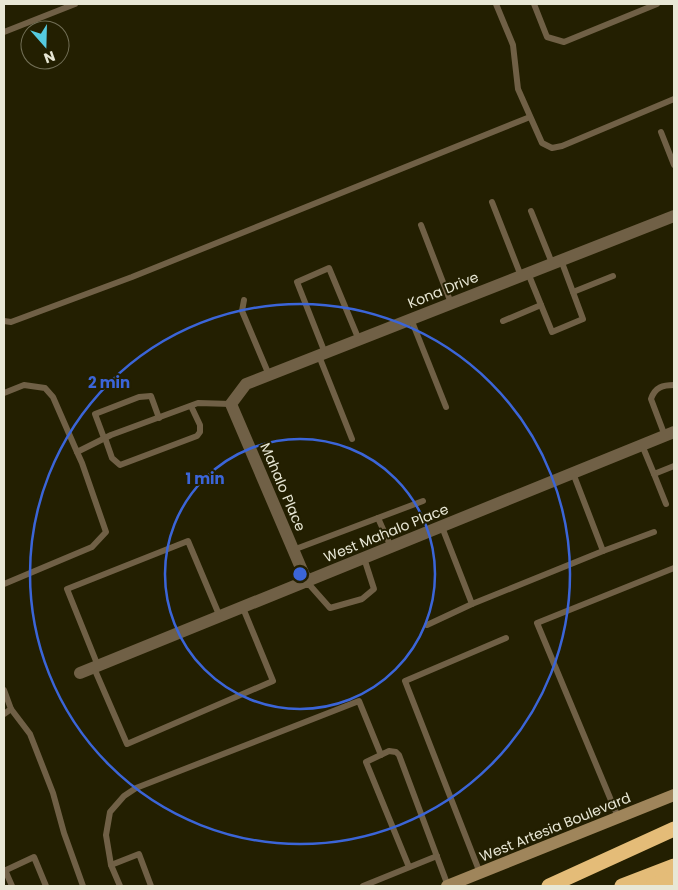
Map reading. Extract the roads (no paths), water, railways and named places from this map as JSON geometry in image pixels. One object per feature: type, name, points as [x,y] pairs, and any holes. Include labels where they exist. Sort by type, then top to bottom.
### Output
[{"type":"highway","points":[[549,886],[674,829]]},
{"type":"highway","points":[[622,886],[674,866]]},
{"type":"highway","points":[[652,886],[674,878]]},
{"type":"main road","name":"West Artesia Boulevard","points":[[448,886],[674,795]]},
{"type":"street","name":"Kona Drive","points":[[231,404],[246,384],[674,216]]},
{"type":"street","name":"Mahalo Place","points":[[231,404],[306,582]]},
{"type":"street","name":"West Mahalo Place","points":[[80,673],[670,434]]},
{"type":"lane","points":[[4,32],[75,4]]},
{"type":"lane","points":[[496,4],[513,45],[518,89],[542,143],[552,148],[562,146],[674,99]]},
{"type":"lane","points":[[534,4],[547,37],[564,42],[657,4]]},
{"type":"lane","points":[[4,321],[11,322],[132,277],[530,118]]},
{"type":"lane","points":[[661,132],[674,165]]},
{"type":"lane","points":[[492,202],[552,332],[583,319],[573,292],[531,211]]},
{"type":"lane","points":[[421,225],[451,303]]},
{"type":"lane","points":[[352,439],[297,282],[329,268],[359,340]]},
{"type":"lane","points":[[573,292],[613,276]]},
{"type":"lane","points":[[244,300],[242,311],[269,375]]},
{"type":"lane","points":[[504,321],[541,305]]},
{"type":"lane","points":[[411,319],[446,407]]},
{"type":"lane","points":[[670,434],[651,399],[653,392],[660,386],[674,385]]},
{"type":"lane","points":[[4,394],[24,386],[45,388],[53,397],[82,463],[106,532],[92,546],[4,584]]},
{"type":"lane","points":[[159,418],[151,396],[139,397],[95,414],[112,458],[120,465],[197,436],[200,432],[200,425],[191,406]]},
{"type":"lane","points":[[77,452],[105,438],[191,406],[216,402],[231,404]]},
{"type":"lane","points":[[642,445],[666,504]]},
{"type":"lane","points":[[654,474],[674,466]]},
{"type":"lane","points":[[573,473],[603,551]]},
{"type":"lane","points":[[293,550],[423,501]]},
{"type":"lane","points":[[378,518],[391,547]]},
{"type":"lane","points":[[442,527],[472,604]]},
{"type":"lane","points":[[427,625],[472,604],[654,532]]},
{"type":"lane","points":[[220,617],[188,540],[67,589],[126,744],[273,681],[243,608]]},
{"type":"lane","points":[[306,582],[330,608],[362,599],[374,589],[364,558]]},
{"type":"lane","points":[[618,817],[538,623],[674,568]]},
{"type":"lane","points":[[480,873],[405,681],[506,638]]},
{"type":"lane","points":[[4,690],[11,709],[30,734],[53,793],[64,833],[83,886]]},
{"type":"lane","points":[[120,886],[111,865],[106,835],[110,812],[124,796],[136,788],[359,701],[380,755]]},
{"type":"lane","points":[[4,714],[11,709]]},
{"type":"lane","points":[[409,867],[366,762],[389,751],[400,755],[448,886]]},
{"type":"lane","points":[[111,865],[139,854],[151,886]]},
{"type":"lane","points":[[363,886],[437,856]]},
{"type":"lane","points":[[12,886],[4,870],[34,857],[46,886]]}]
